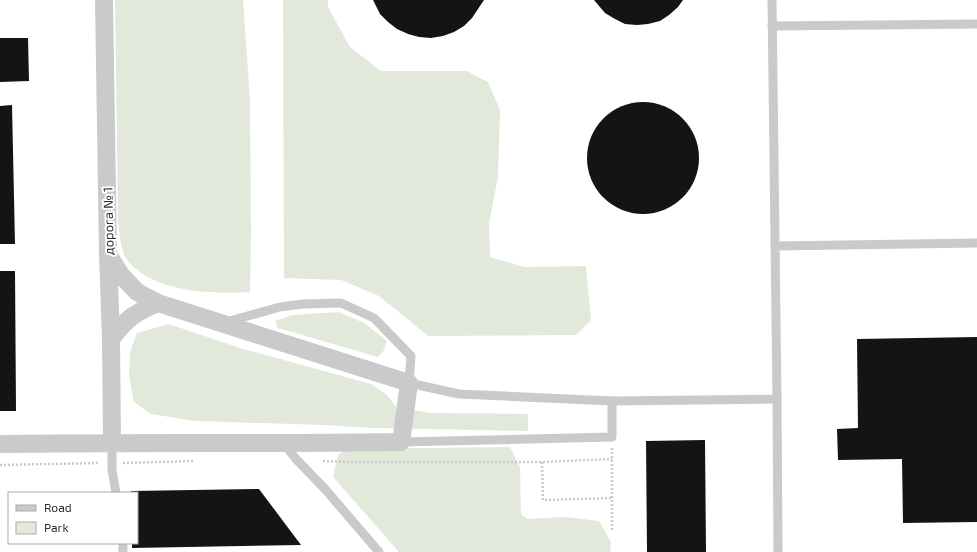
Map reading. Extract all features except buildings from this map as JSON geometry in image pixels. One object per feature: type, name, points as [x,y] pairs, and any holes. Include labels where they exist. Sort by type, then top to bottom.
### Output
[{"type":"street","name":"дорога № 1","points":[[104,0],[108,254],[112,340],[112,442]]},
{"type":"street","points":[[0,444],[112,442],[284,444],[401,442],[408,383],[158,304],[137,292],[121,275],[108,254]]},
{"type":"street","points":[[112,340],[123,323],[139,311],[158,304]]},
{"type":"lane","points":[[772,0],[778,552]]},
{"type":"lane","points":[[772,26],[977,24]]},
{"type":"lane","points":[[775,246],[977,243]]},
{"type":"lane","points":[[222,323],[280,307],[303,304],[341,303],[374,318],[411,356],[408,383],[459,394],[612,401],[777,399]]},
{"type":"lane","points":[[401,442],[612,437],[612,401]]},
{"type":"lane","points":[[112,442],[112,470],[116,492]]},
{"type":"lane","points":[[284,444],[379,552]]},
{"type":"path","points":[[612,437],[612,531]]},
{"type":"path","points":[[542,462],[543,500],[612,498]]},
{"type":"green space","points":[[115,0],[243,0],[250,100],[250,292],[203,292],[169,286],[140,272],[126,258],[121,243],[118,222]]},
{"type":"green space","points":[[283,0],[328,0],[328,7],[350,47],[381,71],[467,71],[488,82],[500,110],[498,177],[489,223],[490,257],[524,267],[586,266],[591,320],[576,335],[428,336],[379,296],[341,280],[284,278]]},
{"type":"green space","points":[[339,312],[364,323],[387,341],[384,350],[378,357],[278,328],[275,321],[293,315]]},
{"type":"green space","points":[[169,324],[240,348],[371,384],[387,395],[396,407],[431,413],[528,414],[528,431],[375,428],[195,421],[151,414],[134,402],[129,376],[130,352],[137,333]]},
{"type":"green space","points":[[510,447],[520,467],[521,514],[527,519],[567,517],[599,521],[611,542],[610,552],[399,552],[333,477],[338,455],[346,449]]}]
